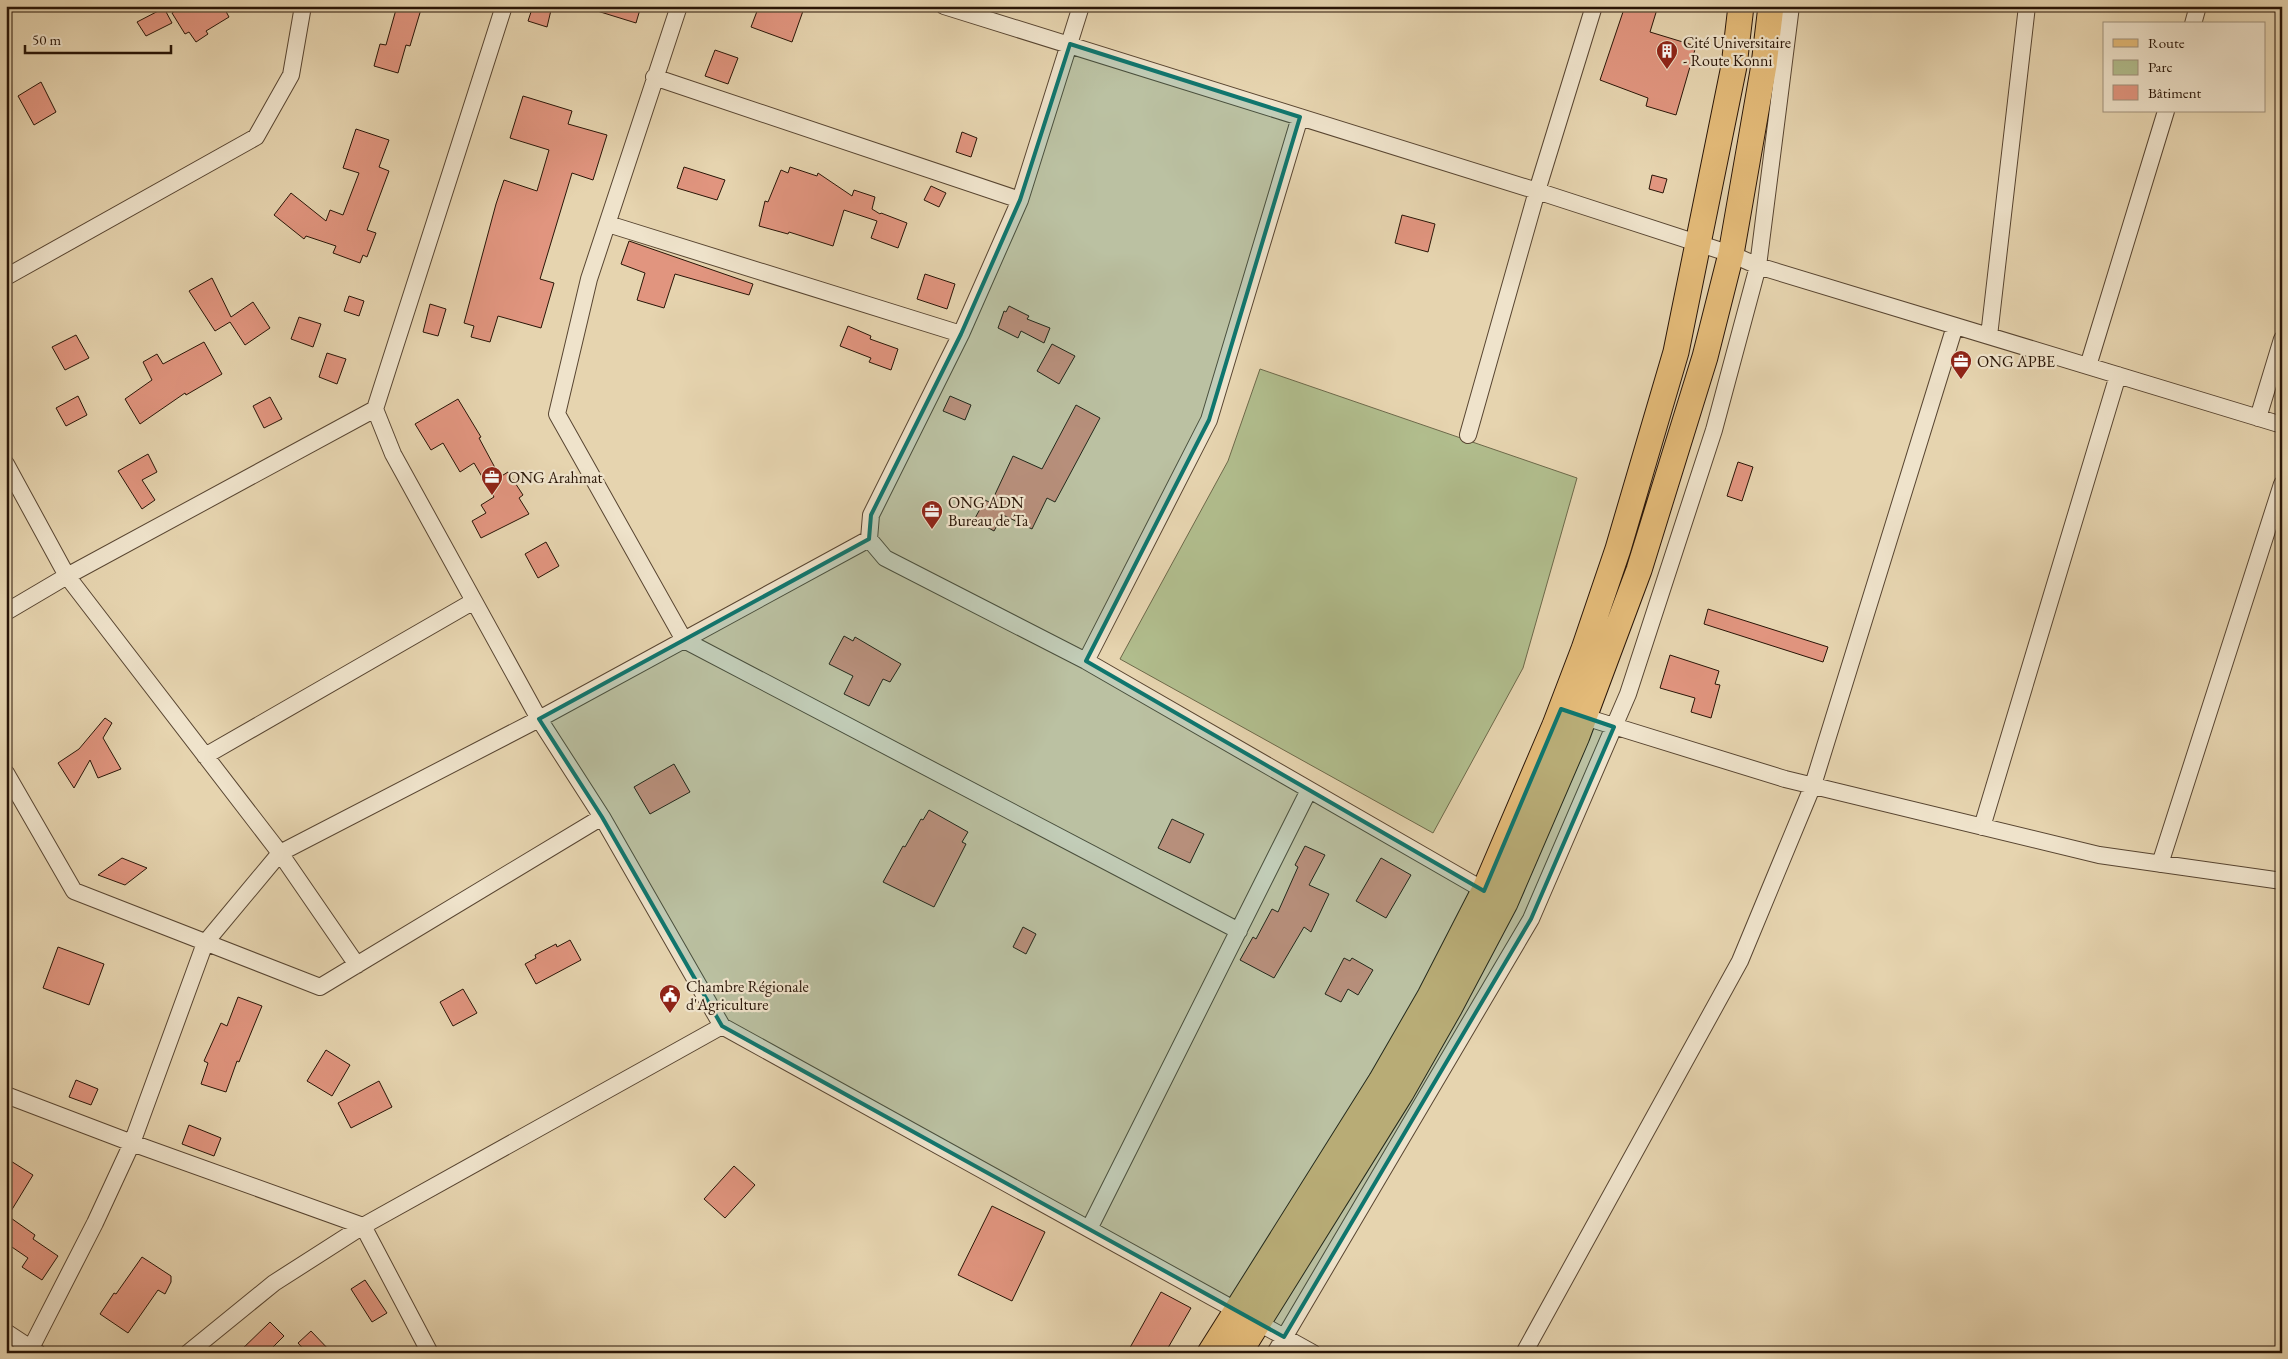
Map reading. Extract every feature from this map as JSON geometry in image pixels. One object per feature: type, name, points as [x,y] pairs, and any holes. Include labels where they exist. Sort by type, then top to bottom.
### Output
[{"type":"main road","points":[[1210,1353],[1248,1317],[1401,1093],[1450,1007],[1494,897],[1614,562],[1676,352],[1734,66],[1742,6]]},
{"type":"main road","points":[[1494,897],[1584,718],[1639,570],[1705,357],[1731,254],[1764,65],[1771,6]]},
{"type":"main road","points":[[1614,562],[1639,570]]},
{"type":"main road","points":[[1239,1353],[1248,1317]]},
{"type":"street","points":[[6,277],[256,138],[291,75],[303,6]]},
{"type":"street","points":[[504,6],[376,409],[393,454],[539,719],[602,817],[722,1026],[1313,1353]]},
{"type":"street","points":[[678,6],[589,279],[557,414],[684,640],[1239,931]]},
{"type":"street","points":[[944,6],[1537,191],[1731,254],[1758,266],[2282,425]]},
{"type":"street","points":[[1081,6],[1020,200],[961,334],[871,515],[868,539],[885,558],[1086,662],[1494,897]]},
{"type":"street","points":[[1468,435],[1537,191],[1594,6]]},
{"type":"street","points":[[1275,1353],[1530,919],[1628,694],[1714,430],[1758,266],[1791,6]]},
{"type":"street","points":[[1989,336],[2027,6]]},
{"type":"street","points":[[2194,22],[2198,6]]},
{"type":"street","points":[[654,77],[1020,200]]},
{"type":"street","points":[[2088,366],[2166,112]]},
{"type":"street","points":[[1086,662],[1209,420],[1300,117]]},
{"type":"street","points":[[608,224],[961,334]]},
{"type":"street","points":[[1524,1353],[1740,961],[1813,786],[1955,326]]},
{"type":"street","points":[[2258,418],[2282,339]]},
{"type":"street","points":[[1982,827],[2118,375]]},
{"type":"street","points":[[6,612],[67,576],[376,409]]},
{"type":"street","points":[[6,464],[67,576],[280,853],[357,965]]},
{"type":"street","points":[[2160,864],[2282,484]]},
{"type":"street","points":[[6,1332],[34,1350],[132,1143],[205,943],[280,853],[539,719],[868,539]]},
{"type":"street","points":[[205,756],[474,601]]},
{"type":"street","points":[[1561,709],[1584,718],[1813,786],[2099,855],[2282,881]]},
{"type":"street","points":[[6,773],[74,891],[320,986],[602,817]]},
{"type":"street","points":[[1090,1229],[1309,790]]},
{"type":"street","points":[[188,1353],[274,1283],[363,1226],[722,1026]]},
{"type":"street","points":[[6,1095],[132,1143],[363,1226],[430,1353]]},
{"type":"highlighted area","points":[[1070,44],[1300,117],[1209,420],[1086,661],[1484,891],[1561,709],[1614,727],[1531,919],[1284,1337],[722,1026],[602,817],[539,719],[869,539],[871,515],[961,334],[1020,200]]},
{"type":"green space","points":[[1260,369],[1577,478],[1523,668],[1433,833],[1120,659],[1228,461]]},
{"type":"building","points":[[182,6],[223,6],[229,17],[206,31],[208,34],[196,42],[189,32],[185,34],[172,13]]},
{"type":"building","points":[[397,6],[422,6],[410,46],[406,45],[398,73],[374,66],[380,44],[386,45]]},
{"type":"building","points":[[533,6],[552,6],[547,27],[528,21]]},
{"type":"building","points":[[595,6],[641,6],[636,23],[594,10]]},
{"type":"building","points":[[759,6],[791,6],[803,11],[792,42],[751,27]]},
{"type":"building","points":[[1625,6],[1658,6],[1650,32],[1696,46],[1676,115],[1646,106],[1648,98],[1600,80]]},
{"type":"building","points":[[164,8],[172,23],[146,36],[137,22]]},
{"type":"building","points":[[715,50],[738,58],[728,84],[705,76]]},
{"type":"building","points":[[41,82],[56,112],[34,125],[18,96]]},
{"type":"building","points":[[523,96],[572,111],[568,124],[607,135],[593,180],[572,173],[540,279],[554,283],[541,328],[498,316],[490,342],[471,337],[474,326],[464,323],[496,204],[504,180],[537,191],[549,150],[510,138]]},
{"type":"building","points":[[356,129],[389,140],[379,167],[389,171],[367,230],[376,233],[367,257],[363,255],[360,263],[333,253],[336,246],[306,236],[304,239],[274,215],[291,193],[326,221],[330,210],[343,215],[359,173],[343,168]]},
{"type":"building","points":[[962,132],[977,138],[971,157],[956,152]]},
{"type":"building","points":[[684,167],[725,180],[717,200],[677,188]]},
{"type":"building","points":[[790,167],[817,176],[818,173],[852,196],[854,190],[875,197],[872,209],[880,214],[907,223],[898,248],[871,238],[877,221],[844,210],[833,246],[789,232],[788,234],[759,226],[765,201],[768,202],[781,170],[788,173]]},
{"type":"building","points":[[1652,175],[1667,179],[1663,193],[1649,189]]},
{"type":"building","points":[[931,186],[946,193],[939,207],[924,200]]},
{"type":"building","points":[[1402,215],[1435,224],[1428,252],[1395,243]]},
{"type":"building","points":[[629,241],[753,284],[749,295],[675,274],[664,308],[637,300],[645,273],[621,264]]},
{"type":"building","points":[[925,274],[955,284],[947,309],[917,299]]},
{"type":"building","points":[[212,278],[231,317],[253,302],[270,328],[245,345],[230,322],[215,331],[189,291]]},
{"type":"building","points":[[349,296],[364,301],[359,316],[344,311]]},
{"type":"building","points":[[430,304],[446,309],[438,336],[423,332]]},
{"type":"building","points":[[1009,306],[1029,316],[1027,319],[1050,328],[1044,343],[1021,331],[1018,338],[998,328],[1004,311],[1006,312]]},
{"type":"building","points":[[299,317],[321,324],[313,347],[291,339]]},
{"type":"building","points":[[848,326],[871,336],[870,339],[898,349],[891,370],[869,362],[871,358],[840,346]]},
{"type":"building","points":[[76,335],[89,358],[65,370],[52,347]]},
{"type":"building","points":[[204,342],[222,374],[186,395],[185,393],[140,424],[125,399],[152,380],[143,362],[157,354],[163,364]]},
{"type":"building","points":[[1052,344],[1075,356],[1059,384],[1037,371]]},
{"type":"building","points":[[327,353],[346,359],[337,384],[319,377]]},
{"type":"building","points":[[78,396],[87,415],[66,426],[56,408]]},
{"type":"building","points":[[950,396],[971,405],[965,420],[943,411]]},
{"type":"building","points":[[270,397],[282,419],[264,428],[253,406]]},
{"type":"building","points":[[458,399],[481,437],[479,438],[500,477],[508,472],[523,495],[519,498],[529,514],[481,538],[472,521],[486,513],[481,505],[494,497],[474,463],[460,472],[443,443],[431,450],[415,424]]},
{"type":"building","points":[[1076,405],[1100,418],[1055,502],[1047,498],[1032,529],[1003,515],[994,531],[974,520],[985,500],[991,503],[1013,456],[1042,469]]},
{"type":"building","points":[[148,454],[157,472],[142,480],[155,500],[142,509],[118,471]]},
{"type":"building","points":[[1738,462],[1753,467],[1742,501],[1727,496]]},
{"type":"building","points":[[546,542],[559,566],[538,578],[525,554]]},
{"type":"building","points":[[1708,609],[1828,647],[1823,662],[1704,624]]},
{"type":"building","points":[[844,636],[853,641],[855,637],[901,664],[890,682],[883,679],[869,706],[844,694],[853,676],[829,664]]},
{"type":"building","points":[[1670,655],[1719,671],[1715,684],[1720,685],[1711,718],[1691,712],[1695,698],[1660,688]]},
{"type":"building","points":[[105,718],[112,723],[103,738],[121,769],[98,778],[90,760],[74,788],[58,763],[79,749]]},
{"type":"building","points":[[674,764],[690,792],[650,814],[634,787]]},
{"type":"building","points":[[929,810],[968,832],[962,842],[966,844],[934,907],[883,882],[903,846],[905,847],[921,819],[923,820]]},
{"type":"building","points":[[1172,819],[1204,834],[1190,863],[1158,848]]},
{"type":"building","points":[[1305,846],[1325,855],[1309,885],[1329,894],[1311,932],[1304,927],[1274,978],[1240,960],[1253,937],[1256,939],[1272,909],[1278,912],[1298,867],[1295,865]]},
{"type":"building","points":[[122,858],[147,868],[125,885],[98,875]]},
{"type":"building","points":[[1381,858],[1411,875],[1386,918],[1356,901]]},
{"type":"building","points":[[1023,927],[1036,934],[1026,954],[1013,947]]},
{"type":"building","points":[[570,940],[581,960],[536,984],[525,964],[536,958],[535,955],[556,944],[557,947]]},
{"type":"building","points":[[58,947],[104,964],[89,1005],[43,988]]},
{"type":"building","points":[[1344,958],[1350,961],[1352,958],[1373,970],[1358,995],[1348,989],[1341,1002],[1325,994]]},
{"type":"building","points":[[463,989],[477,1013],[453,1026],[440,1002]]},
{"type":"building","points":[[238,997],[262,1006],[239,1062],[237,1061],[226,1092],[201,1084],[208,1063],[204,1061],[221,1023],[227,1026]]},
{"type":"building","points":[[326,1050],[350,1065],[332,1096],[307,1081]]},
{"type":"building","points":[[76,1080],[98,1089],[91,1105],[69,1097]]},
{"type":"building","points":[[379,1081],[392,1107],[351,1128],[338,1103]]},
{"type":"building","points":[[189,1125],[221,1138],[214,1156],[182,1144]]},
{"type":"building","points":[[6,1158],[33,1175],[8,1216],[35,1235],[33,1239],[58,1256],[42,1280],[22,1267],[28,1258],[6,1243]]},
{"type":"building","points":[[734,1166],[755,1185],[725,1218],[704,1199]]},
{"type":"building","points":[[992,1206],[1045,1232],[1012,1301],[958,1275]]},
{"type":"building","points":[[142,1257],[171,1276],[171,1282],[165,1294],[158,1290],[128,1333],[100,1314]]},
{"type":"building","points":[[365,1280],[387,1313],[372,1322],[351,1289]]},
{"type":"building","points":[[1161,1292],[1191,1308],[1165,1353],[1127,1353]]},
{"type":"building","points":[[270,1322],[284,1336],[267,1353],[238,1353]]},
{"type":"building","points":[[311,1331],[332,1353],[307,1353],[298,1343]]},
{"type":"place","name":"Cité Universitaire - Route Konni","points":[[1667,70]]},
{"type":"place","name":"ONG APBE","points":[[1961,380]]},
{"type":"place","name":"ONG Arahmat","points":[[492,496]]},
{"type":"place","name":"ONG ADN Bureau de Ta","points":[[932,530]]},
{"type":"place","name":"Chambre Régionale d'Agriculture","points":[[670,1014]]}]
